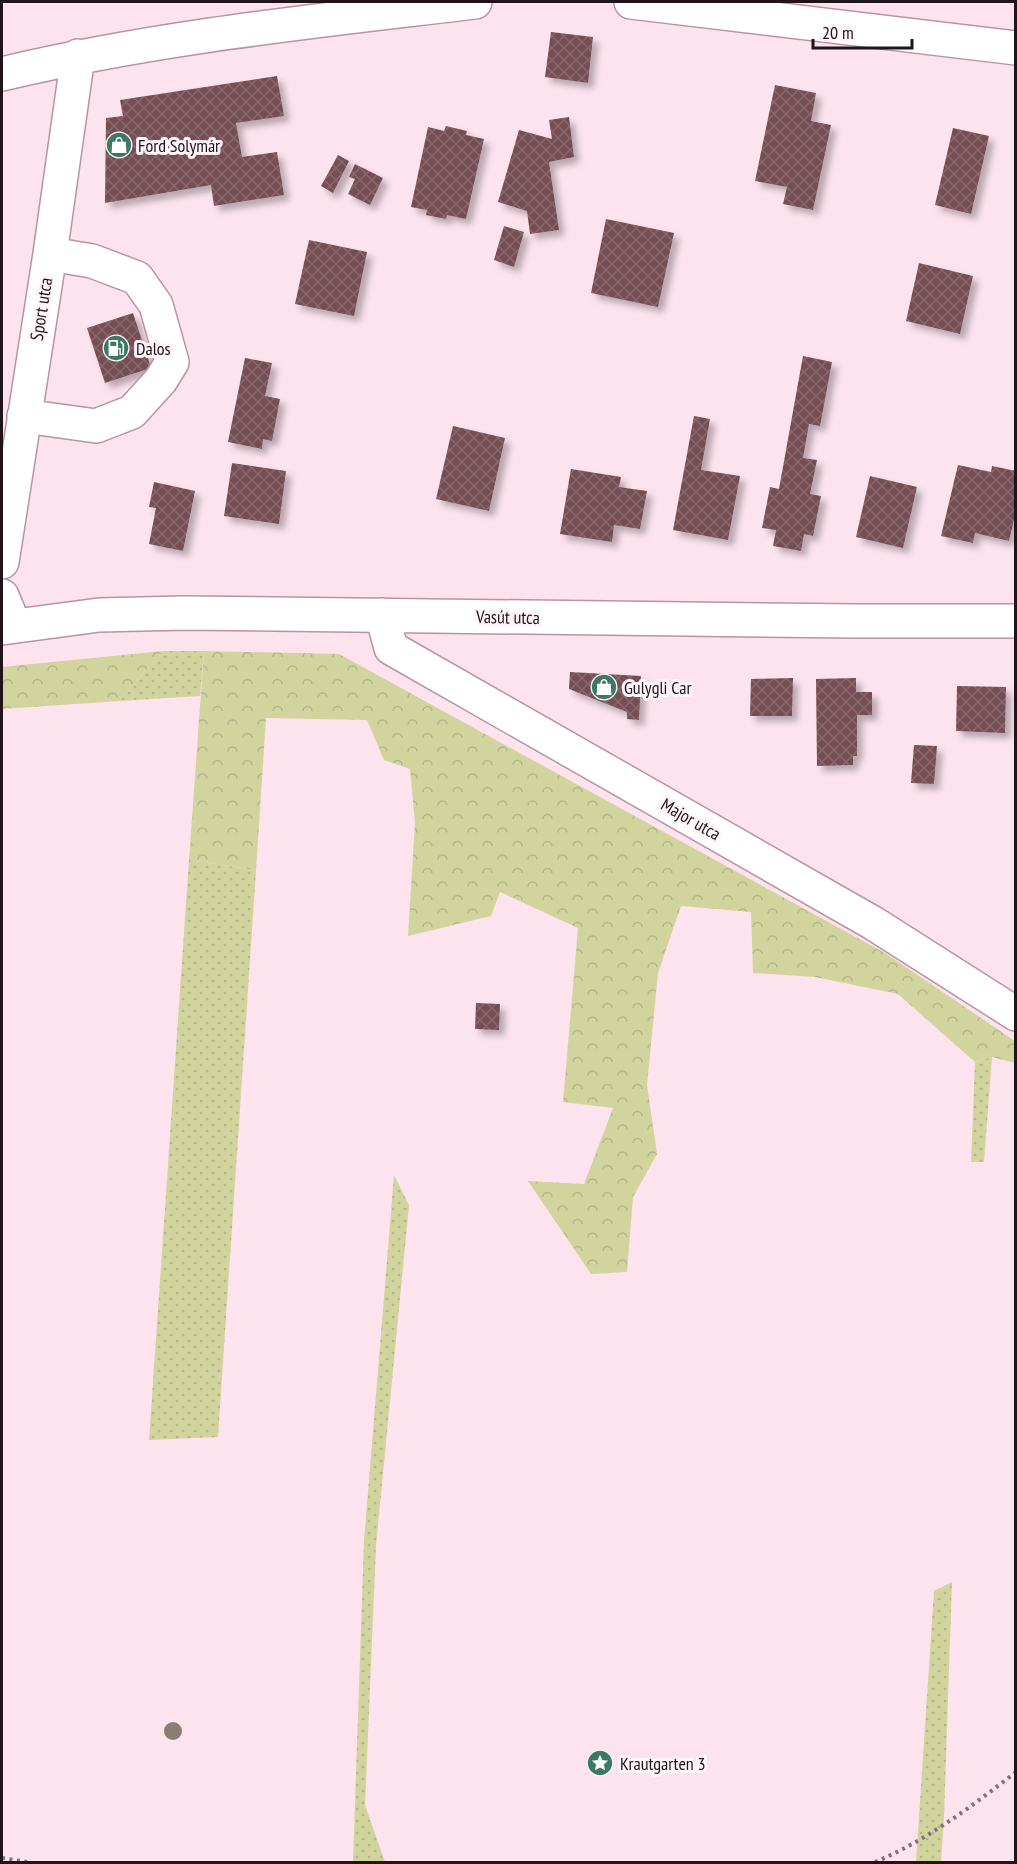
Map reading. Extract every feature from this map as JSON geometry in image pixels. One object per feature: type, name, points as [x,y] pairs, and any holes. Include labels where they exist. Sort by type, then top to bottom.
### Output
[{"type":"street","points":[[2,74],[78,56],[200,35],[475,2]]},
{"type":"street","points":[[631,2],[1016,48]]},
{"type":"street","name":"Sport utca","points":[[2,561],[78,56]]},
{"type":"street","points":[[24,416],[96,426],[132,412],[161,380],[172,362],[156,305],[137,278],[92,261],[50,254]]},
{"type":"street","name":"Vasút utca","points":[[6,616],[184,613],[1016,621]]},
{"type":"street","name":"Major utca","points":[[382,615],[391,648],[873,923],[1016,1014]]},
{"type":"path","points":[[875,1863],[907,1849],[983,1798],[1016,1772]]},
{"type":"path","points":[[2,1858],[27,1863]]},
{"type":"green space","points":[[163,651],[204,651],[200,696],[119,701]]},
{"type":"green space","points":[[163,651],[119,701],[2,709],[2,667]]},
{"type":"green space","points":[[204,651],[339,654],[885,953],[1015,1041],[1015,1063],[992,1057],[975,1062],[898,994],[815,977],[753,973],[751,912],[681,906],[658,973],[647,1085],[657,1154],[633,1197],[627,1272],[591,1274],[528,1181],[584,1184],[613,1108],[563,1102],[578,928],[500,892],[491,916],[408,936],[415,823],[410,769],[384,760],[367,720],[266,718],[256,870],[189,860]]},
{"type":"green space","points":[[189,860],[256,870],[218,1437],[149,1440]]},
{"type":"green space","points":[[992,1057],[984,1162],[971,1162],[975,1062]]},
{"type":"green space","points":[[394,1175],[409,1205],[376,1546],[365,1805],[385,1862],[353,1862],[364,1541]]},
{"type":"green space","points":[[952,1582],[941,1862],[916,1862],[934,1591]]},
{"type":"building","points":[[551,32],[593,37],[588,83],[545,77]]},
{"type":"building","points":[[277,76],[284,116],[236,123],[242,157],[277,152],[284,195],[214,206],[211,185],[105,203],[106,118],[123,116],[120,100]]},
{"type":"building","points":[[775,85],[816,93],[811,121],[831,125],[813,210],[783,204],[787,187],[755,181]]},
{"type":"building","points":[[569,117],[574,157],[549,162],[559,230],[530,234],[527,211],[498,202],[519,130],[552,139],[549,120]]},
{"type":"building","points":[[446,126],[467,131],[466,135],[484,139],[466,219],[447,215],[446,219],[426,215],[427,210],[411,207],[428,127],[444,131]]},
{"type":"building","points":[[953,128],[989,136],[971,214],[935,205]]},
{"type":"building","points":[[338,155],[349,161],[333,193],[321,186]]},
{"type":"building","points":[[355,164],[383,178],[370,205],[348,194],[355,179],[349,177]]},
{"type":"building","points":[[606,219],[674,233],[658,307],[591,293]]},
{"type":"building","points":[[504,226],[524,232],[514,267],[494,260]]},
{"type":"building","points":[[309,240],[367,252],[354,316],[295,304]]},
{"type":"building","points":[[919,263],[973,276],[960,334],[906,321]]},
{"type":"building","points":[[133,313],[151,368],[105,383],[87,328]]},
{"type":"building","points":[[803,356],[832,362],[820,426],[809,424],[803,458],[817,460],[810,494],[821,496],[813,536],[804,534],[801,551],[773,546],[776,530],[762,528],[770,487],[779,489]]},
{"type":"building","points":[[245,358],[272,363],[265,396],[280,399],[272,441],[263,439],[262,449],[228,442]]},
{"type":"building","points":[[694,416],[710,419],[701,470],[740,476],[728,540],[673,530]]},
{"type":"building","points":[[453,426],[505,438],[489,511],[436,499]]},
{"type":"building","points":[[232,463],[286,471],[279,524],[224,516]]},
{"type":"building","points":[[958,465],[991,472],[992,466],[1016,471],[1016,511],[1009,541],[975,533],[973,543],[941,536]]},
{"type":"building","points":[[571,469],[621,477],[619,487],[647,491],[640,529],[614,525],[612,542],[560,534]]},
{"type":"building","points":[[870,476],[917,487],[903,548],[856,537]]},
{"type":"building","points":[[154,482],[195,491],[183,551],[149,544],[156,508],[149,507]]},
{"type":"building","points":[[570,672],[641,676],[639,720],[627,719],[627,712],[569,689]]},
{"type":"building","points":[[793,678],[792,716],[750,716],[751,679]]},
{"type":"building","points":[[856,678],[856,692],[872,692],[872,715],[857,715],[857,756],[853,756],[853,765],[817,766],[816,679]]},
{"type":"building","points":[[957,686],[1006,687],[1005,733],[956,731]]},
{"type":"building","points":[[914,745],[937,746],[934,784],[911,783]]},
{"type":"building","points":[[476,1003],[500,1004],[499,1030],[475,1029]]},
{"type":"place","name":"Ford Solymár","points":[[119,145]]},
{"type":"place","name":"Dalos","points":[[116,348]]},
{"type":"place","name":"Gulygli Car","points":[[604,687]]},
{"type":"place","name":"Krautgarten 3","points":[[600,1763]]}]
